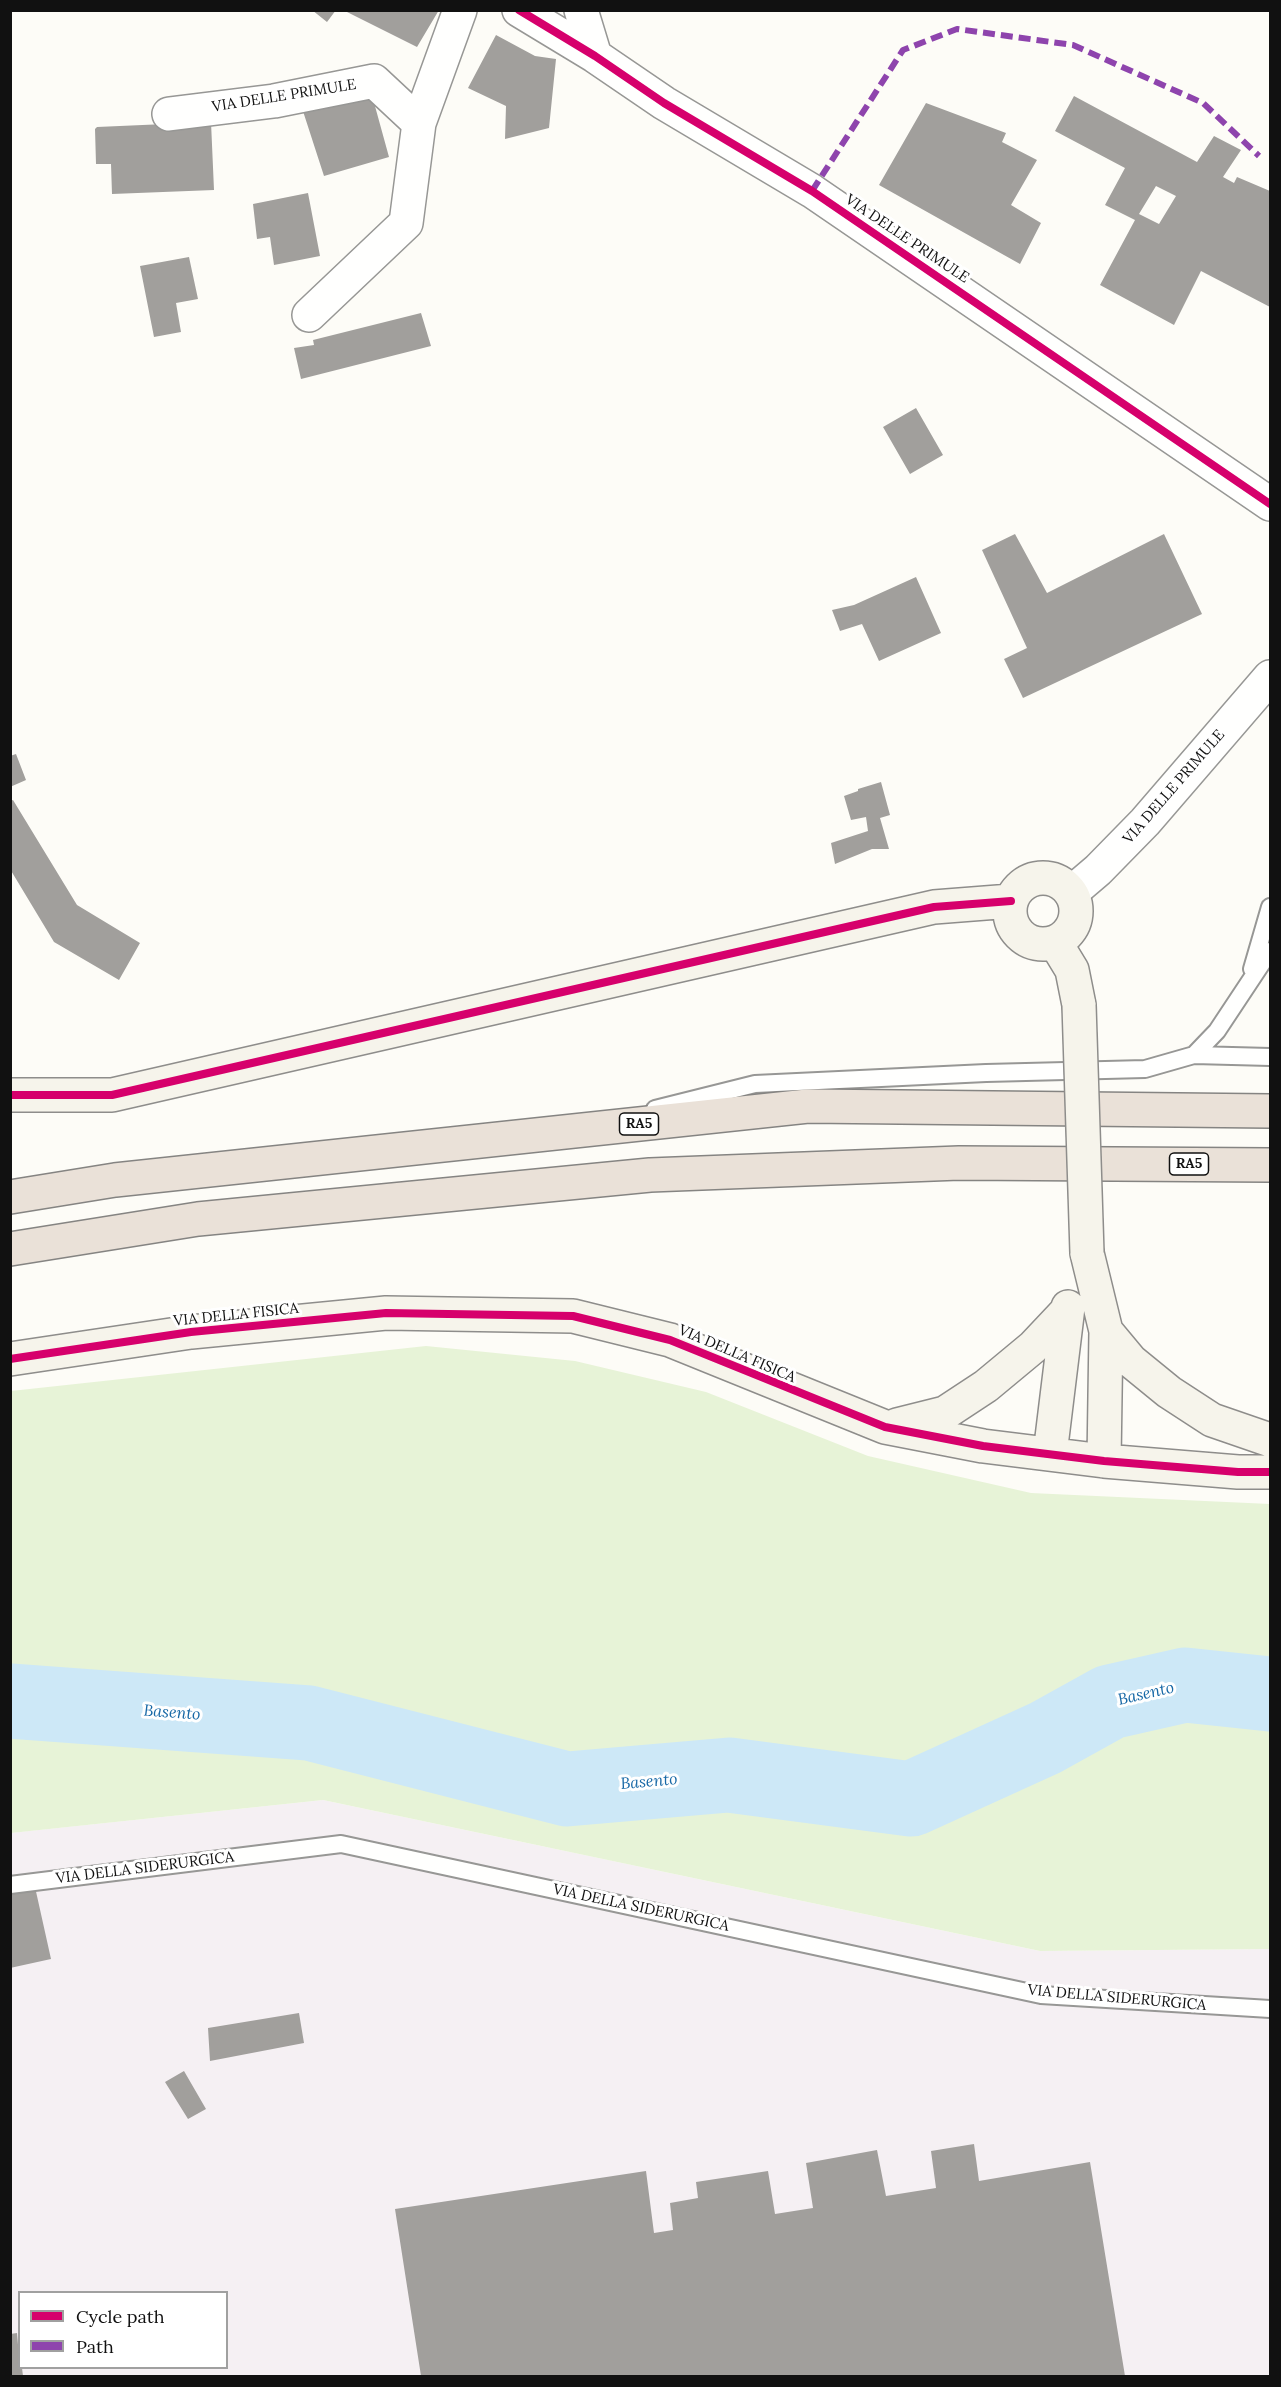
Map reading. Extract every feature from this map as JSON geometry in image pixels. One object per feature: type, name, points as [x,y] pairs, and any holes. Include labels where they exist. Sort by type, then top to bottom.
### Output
[{"type":"highway","name":"RA5","points":[[10,1197],[127,1178],[808,1106],[1270,1111]]},
{"type":"highway","name":"RA5","points":[[10,1249],[198,1219],[650,1174],[960,1162],[1270,1165]]},
{"type":"highway","points":[[10,1191],[49,1190]]},
{"type":"street","points":[[309,315],[406,223],[419,123],[460,10]]},
{"type":"street","name":"VIA DELLE PRIMULE","points":[[519,10],[595,56],[664,103],[812,190],[1270,504]]},
{"type":"street","points":[[581,10],[595,56]]},
{"type":"street","name":"VIA DELLE PRIMULE","points":[[169,114],[274,101],[374,81],[419,123]]},
{"type":"street","name":"VIA DELLE PRIMULE","points":[[1071,893],[1098,870],[1145,822],[1270,676]]},
{"type":"street","points":[[1046,878],[1060,882],[1071,893],[1077,907],[1075,922],[1067,934],[1055,942],[1040,945],[1026,940],[1015,930],[1010,916],[1011,901],[1018,888],[1031,880],[1046,878]]},
{"type":"street","points":[[10,1095],[112,1095],[934,907],[1011,901]]},
{"type":"street","points":[[1055,942],[1072,970],[1080,1005],[1087,1253],[1106,1331],[1104,1461]]},
{"type":"street","points":[[1050,1454],[1066,1312],[1087,1253]]},
{"type":"street","points":[[885,1428],[945,1413],[953,1408],[994,1380],[1033,1347],[1066,1312]]},
{"type":"street","name":"VIA DELLA FISICA","points":[[10,1359],[191,1332],[386,1313],[573,1316],[669,1340],[885,1428],[983,1446],[1104,1461],[1238,1472],[1270,1472]]},
{"type":"street","points":[[1106,1331],[1131,1361],[1169,1392],[1212,1420],[1270,1440]]},
{"type":"lane","points":[[1246,990],[1270,907]]},
{"type":"lane","points":[[1194,1055],[1216,1031],[1246,990],[1270,951]]},
{"type":"lane","points":[[558,1132],[755,1084],[974,1073],[1145,1069],[1194,1055],[1270,1057]]},
{"type":"lane","name":"VIA DELLA SIDERURGICA","points":[[10,1884],[341,1844],[1041,1995],[1270,2009]]},
{"type":"shaded area","points":[[323,1800],[1040,1951],[1270,1949],[1270,2376],[11,2376],[10,1833]]},
{"type":"green space","points":[[426,1346],[575,1361],[706,1392],[868,1456],[1031,1493],[1270,1504],[1270,1949],[1040,1951],[323,1800],[11,1833],[11,1391]]},
{"type":"building","points":[[312,10],[336,10],[327,22]]},
{"type":"building","points":[[343,10],[439,10],[417,47]]},
{"type":"building","points":[[496,35],[535,56],[556,59],[549,128],[505,139],[506,106],[468,88]]},
{"type":"building","points":[[370,88],[389,157],[324,176],[301,105]]},
{"type":"building","points":[[1074,96],[1197,162],[1214,136],[1241,150],[1223,177],[1234,183],[1237,177],[1270,191],[1270,307],[1201,271],[1174,325],[1100,285],[1135,220],[1105,205],[1125,168],[1055,131]],"holes":[[[1156,186],[1176,196],[1159,224],[1139,214]]]},
{"type":"building","points":[[926,103],[1006,133],[1002,142],[1037,160],[1011,205],[1041,223],[1020,264],[879,185]]},
{"type":"building","points":[[211,122],[214,190],[112,194],[111,164],[96,164],[95,129],[97,127]]},
{"type":"building","points":[[308,193],[320,256],[274,265],[270,237],[257,239],[253,204]]},
{"type":"building","points":[[189,257],[198,299],[176,303],[181,332],[154,337],[140,266]]},
{"type":"building","points":[[421,313],[431,346],[301,379],[294,348],[314,345],[313,340]]},
{"type":"building","points":[[916,408],[943,455],[910,474],[883,427]]},
{"type":"building","points":[[1015,534],[1047,593],[1164,534],[1202,614],[1023,698],[1004,659],[1027,648],[982,550]]},
{"type":"building","points":[[916,577],[941,633],[879,661],[862,624],[840,631],[832,610],[854,605]]},
{"type":"building","points":[[16,754],[26,780],[10,787],[10,756]]},
{"type":"building","points":[[881,782],[890,815],[880,818],[889,849],[872,849],[835,864],[831,843],[868,831],[866,817],[851,820],[844,796]]},
{"type":"building","points":[[13,800],[77,905],[140,943],[119,980],[54,942],[10,869],[10,801]]},
{"type":"building","points":[[35,1887],[51,1959],[10,1968],[10,1893]]},
{"type":"building","points":[[299,2013],[304,2043],[210,2061],[208,2028]]},
{"type":"building","points":[[184,2071],[206,2109],[188,2119],[165,2082]]},
{"type":"building","points":[[974,2144],[979,2181],[1090,2162],[1125,2376],[421,2376],[395,2209],[646,2171],[654,2233],[673,2230],[670,2203],[698,2198],[696,2182],[768,2171],[775,2214],[813,2208],[806,2163],[877,2150],[886,2196],[936,2188],[931,2151]]},
{"type":"building","points":[[17,2333],[18,2369],[22,2369],[23,2376],[10,2376],[10,2334]]},
{"type":"waterway","name":"Basento","points":[[10,1701],[309,1723],[567,1789],[729,1775],[911,1799],[1045,1738],[1110,1702],[1185,1685],[1270,1694]]},
{"type":"marked path","points":[[812,191],[903,50],[957,29],[1073,45],[1203,103],[1259,156]]},
{"type":"cycle path","points":[[519,10],[595,56],[664,103],[812,191],[1270,504]]},
{"type":"cycle path","points":[[10,1095],[112,1095],[934,907],[1011,901]]},
{"type":"cycle path","points":[[10,1359],[191,1332],[386,1313],[573,1316],[670,1340],[885,1427],[983,1446],[1104,1461],[1238,1472],[1270,1472]]}]
